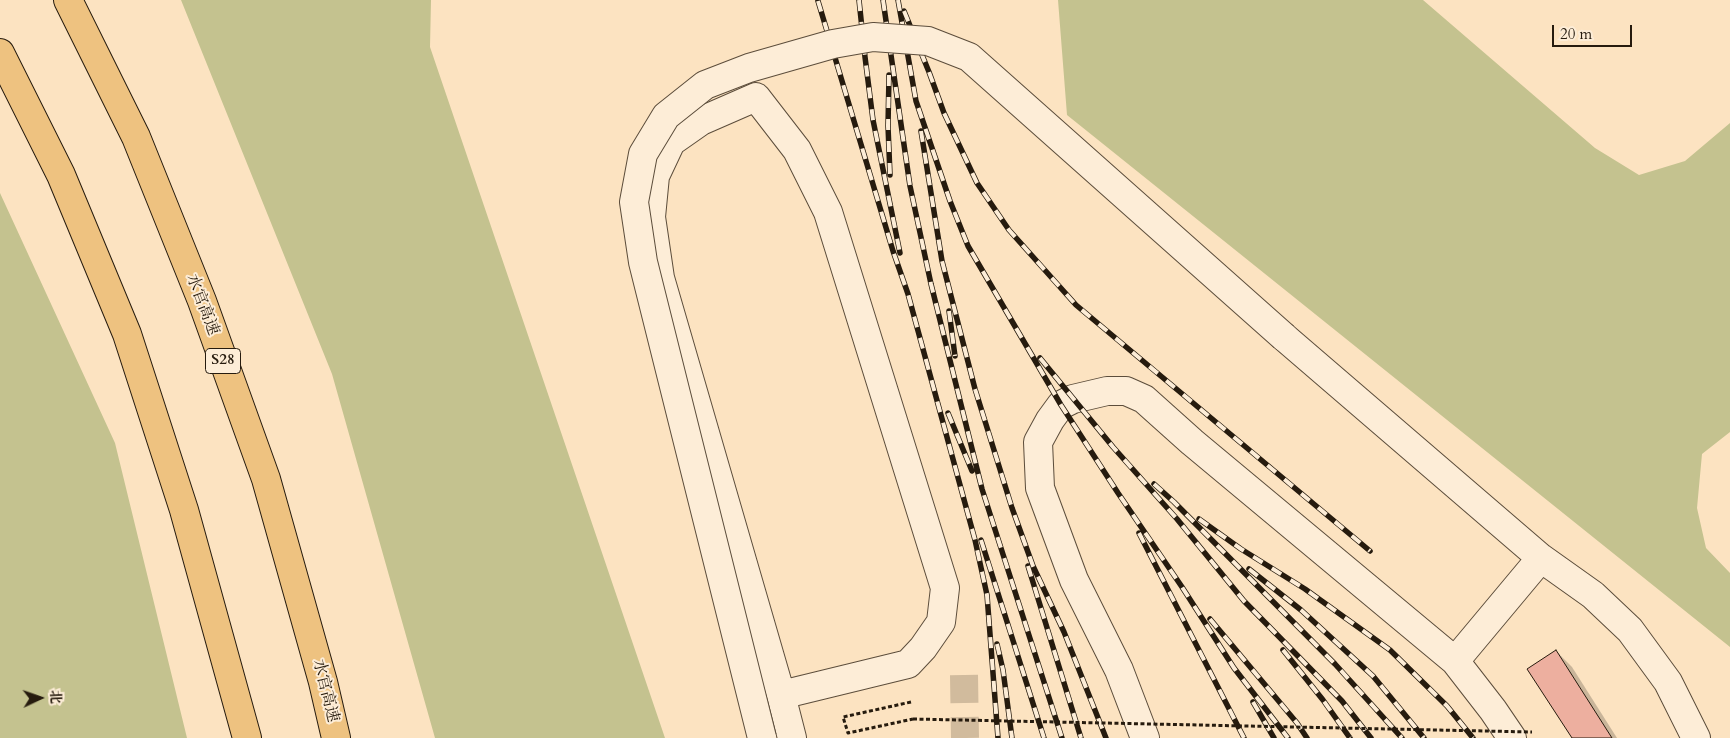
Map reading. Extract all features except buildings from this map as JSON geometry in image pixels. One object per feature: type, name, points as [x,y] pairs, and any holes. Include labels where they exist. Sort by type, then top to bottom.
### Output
[{"type":"highway","name":"水官高速","points":[[68,0],[136,137],[202,301],[266,479],[324,682],[336,738]]},
{"type":"highway","points":[[0,53],[61,175],[127,334],[184,510],[247,738]]},
{"type":"lane","points":[[762,738],[643,262],[634,202],[643,154],[666,116],[705,85],[749,68],[833,44],[872,37],[928,41],[969,57],[1284,337],[1541,558],[1592,595],[1630,630],[1668,682],[1696,738]]},
{"type":"lane","points":[[781,695],[908,664],[923,648],[941,622],[945,588],[828,212],[797,150],[756,97],[700,121],[671,142],[655,176],[651,217],[660,278],[792,738]]},
{"type":"lane","points":[[1145,738],[1119,670],[1074,580],[1040,488],[1038,442],[1050,420],[1061,405],[1073,398],[1107,391],[1126,391],[1144,398],[1192,442],[1454,661],[1493,710],[1522,735]]},
{"type":"lane","points":[[1454,661],[1541,558]]},
{"type":"path","points":[[911,702],[843,717],[848,733],[913,719],[1522,735]]},
{"type":"shaded area","points":[[181,0],[431,0],[430,47],[665,738],[435,738],[332,374]]},
{"type":"shaded area","points":[[1058,0],[1423,0],[1595,148],[1639,175],[1685,161],[1730,123],[1730,432],[1702,454],[1697,508],[1706,548],[1730,573],[1730,647],[1067,115]]},
{"type":"shaded area","points":[[0,193],[115,443],[187,738],[0,738]]},
{"type":"tunnel","points":[[964,675],[965,738]]},
{"type":"railway","points":[[859,0],[873,120],[900,253]]},
{"type":"railway","points":[[883,0],[910,186],[931,284],[982,489],[1062,738]]},
{"type":"railway","points":[[898,0],[916,101],[950,201],[968,246],[1061,405],[1118,493],[1234,668],[1288,738]]},
{"type":"railway","points":[[818,1],[893,251],[908,294],[975,540],[987,595],[998,738]]},
{"type":"railway","points":[[904,11],[944,113],[977,183],[1009,230],[1076,305],[1370,551]]},
{"type":"railway","points":[[889,75],[888,126],[890,175]]},
{"type":"railway","points":[[921,131],[942,261],[975,389],[1012,508],[1033,566],[1064,632],[1106,738]]},
{"type":"railway","points":[[949,311],[955,356]]},
{"type":"railway","points":[[1040,358],[1244,601],[1342,701],[1371,738]]},
{"type":"railway","points":[[948,413],[972,471]]},
{"type":"railway","points":[[1154,484],[1335,664],[1402,738]]},
{"type":"railway","points":[[1199,519],[1241,549],[1305,589],[1390,650],[1447,706],[1473,738]]},
{"type":"railway","points":[[1139,533],[1244,738]]},
{"type":"railway","points":[[981,540],[1044,738]]},
{"type":"railway","points":[[1028,566],[1081,738]]},
{"type":"railway","points":[[1249,569],[1301,610],[1373,676],[1424,738]]},
{"type":"railway","points":[[1210,619],[1297,723],[1307,738]]},
{"type":"railway","points":[[997,644],[1003,670],[1012,738]]},
{"type":"railway","points":[[1283,650],[1323,700],[1350,738]]},
{"type":"railway","points":[[1253,702],[1274,738]]}]
